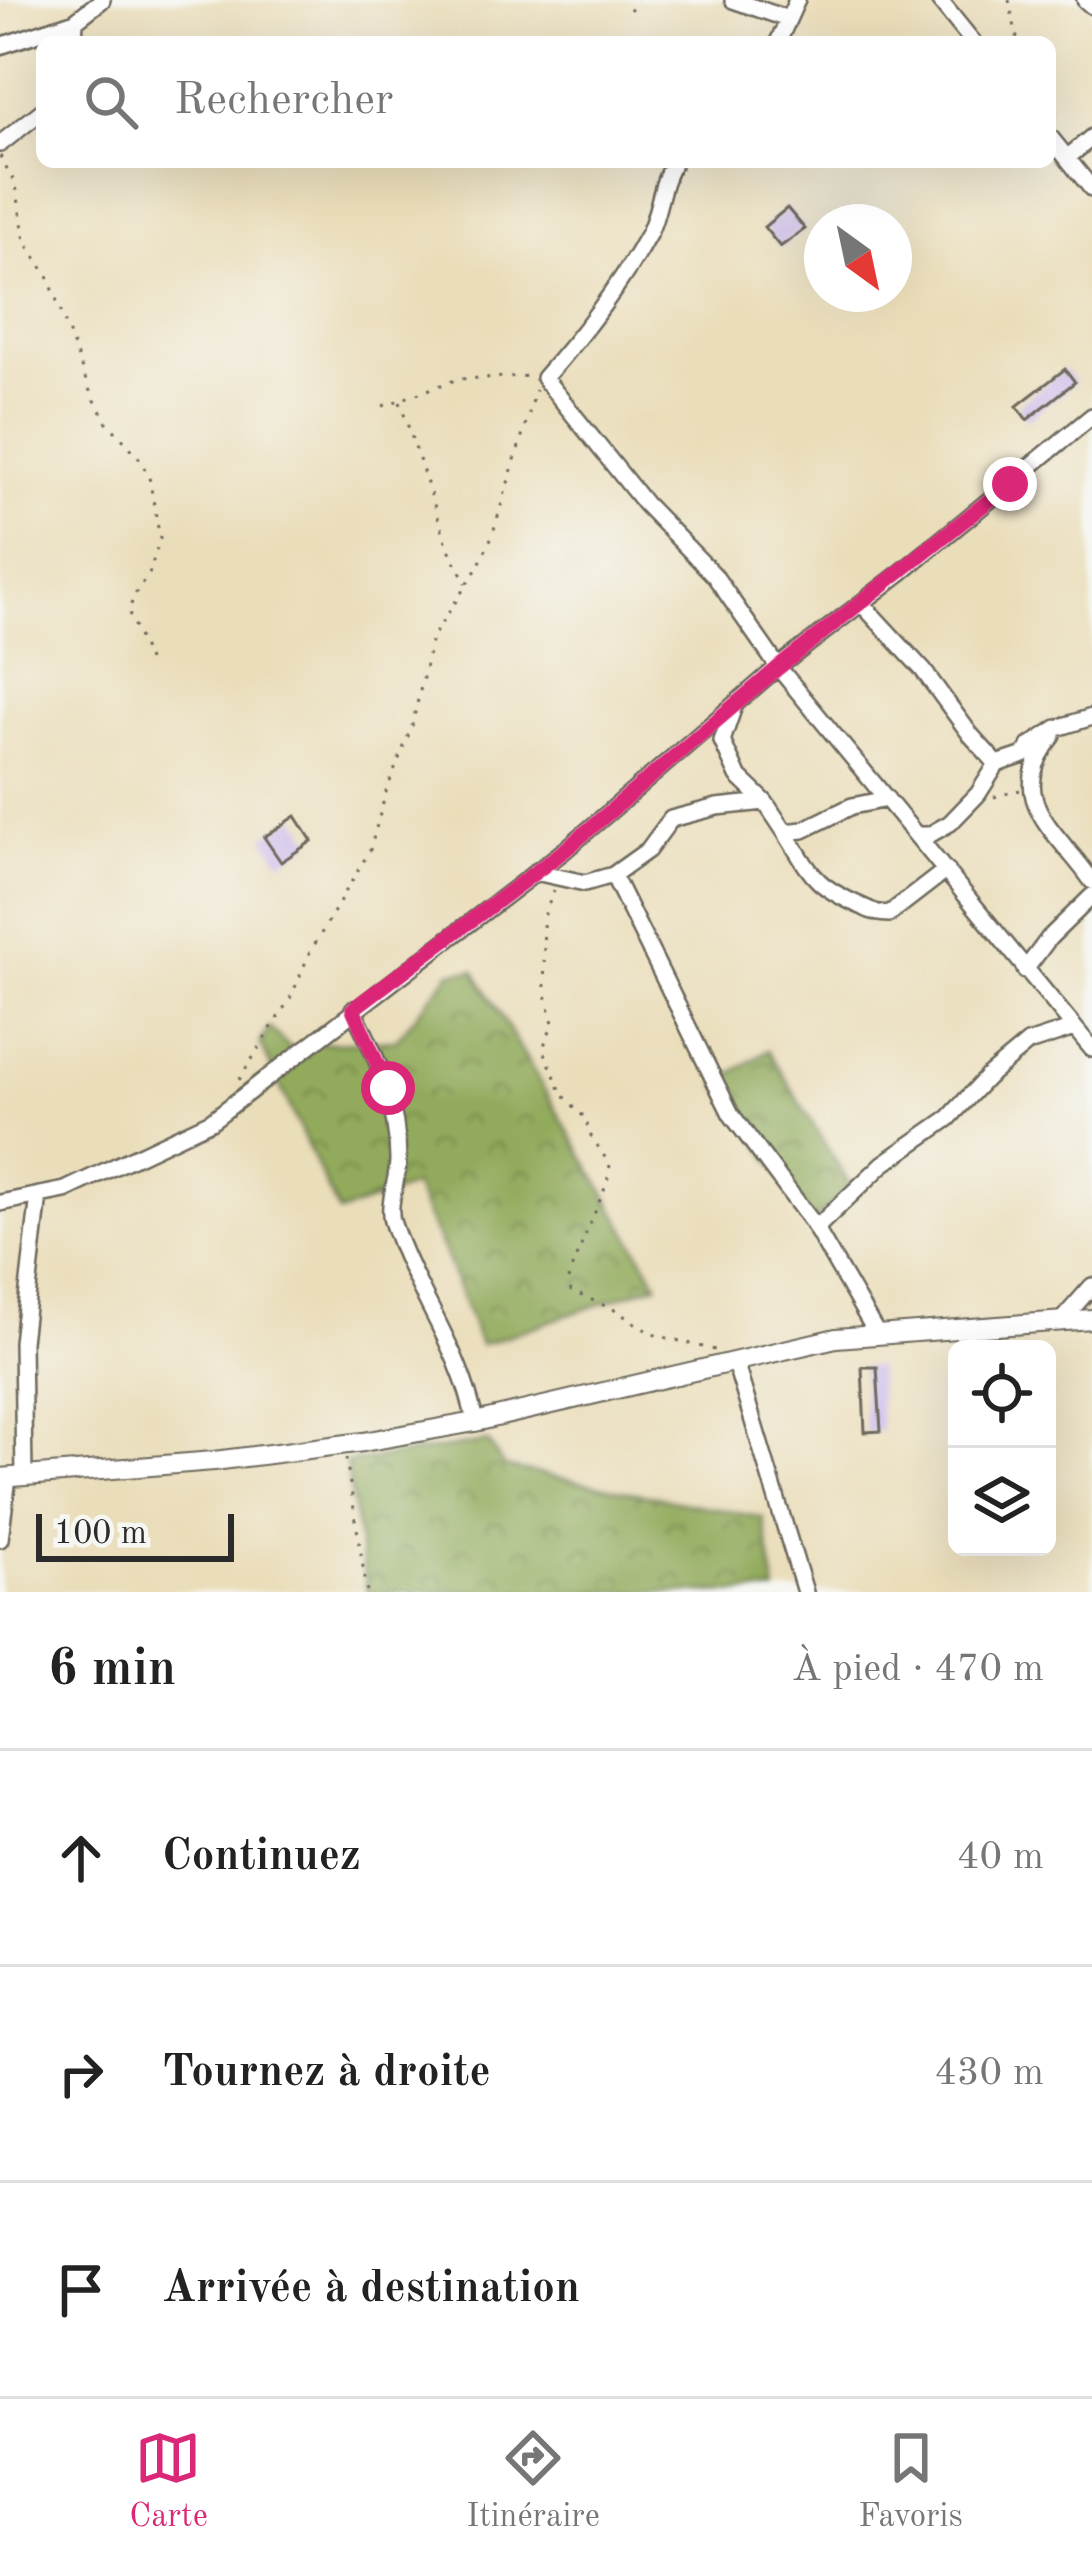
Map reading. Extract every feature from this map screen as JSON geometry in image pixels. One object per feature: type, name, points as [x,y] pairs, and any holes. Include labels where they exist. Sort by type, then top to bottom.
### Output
[{"type":"street","points":[[0,46],[75,21],[102,0]]},
{"type":"street","points":[[733,0],[788,19]]},
{"type":"street","points":[[781,36],[797,0]]},
{"type":"street","points":[[939,0],[969,36]]},
{"type":"street","points":[[1085,0],[1092,6]]},
{"type":"street","points":[[74,36],[75,21]]},
{"type":"street","points":[[0,144],[36,116]]},
{"type":"street","points":[[1067,158],[1092,137]]},
{"type":"street","points":[[1056,144],[1092,189]]},
{"type":"street","points":[[670,168],[652,228],[630,267],[579,339],[544,378],[645,504],[714,575],[778,668],[1092,1048]]},
{"type":"street","points":[[0,1202],[65,1190],[211,1121],[643,786],[735,703],[1092,416]]},
{"type":"street","points":[[861,603],[923,670],[997,764]]},
{"type":"street","points":[[735,703],[722,741],[738,776],[765,802],[817,884],[835,897],[889,914],[946,870]]},
{"type":"street","points":[[918,835],[938,832],[969,804],[997,764],[1014,761],[1057,728],[1092,717]]},
{"type":"street","points":[[1057,728],[1036,760],[1032,787],[1039,817],[1092,881]]},
{"type":"street","points":[[785,832],[803,830],[852,806],[887,799]]},
{"type":"street","points":[[535,872],[596,882],[648,850],[670,819],[765,802]]},
{"type":"street","points":[[613,875],[731,1114],[816,1228],[877,1334]]},
{"type":"street","points":[[1025,970],[1049,938],[1092,896]]},
{"type":"street","points":[[353,1009],[388,1088],[398,1158],[390,1219],[468,1381],[475,1422]]},
{"type":"street","points":[[816,1228],[883,1164],[949,1118],[1028,1043],[1074,1028]]},
{"type":"street","points":[[0,1539],[39,1195]]},
{"type":"street","points":[[1062,1320],[1092,1286]]},
{"type":"street","points":[[10,1476],[214,1461],[346,1444],[475,1422],[836,1338],[1092,1319]]},
{"type":"street","points":[[743,1360],[805,1592]]},
{"type":"path","points":[[630,10],[637,0]]},
{"type":"path","points":[[1010,0],[1017,36]]},
{"type":"path","points":[[0,155],[16,185],[25,241],[48,277],[89,388],[106,421],[138,456],[149,477],[160,539],[129,613],[151,668]]},
{"type":"path","points":[[229,1093],[292,995],[309,954],[370,850],[412,726],[432,638],[492,536],[521,430],[544,378],[518,374],[458,379],[383,406]]},
{"type":"path","points":[[400,400],[448,547],[466,583]]},
{"type":"path","points":[[969,804],[1032,787]]},
{"type":"path","points":[[560,878],[543,919],[545,990],[554,1023],[544,1048],[562,1094],[586,1119],[589,1133],[610,1165],[608,1183],[568,1277],[571,1291],[672,1342],[743,1360]]},
{"type":"path","points":[[346,1444],[368,1592]]},
{"type":"green space","points":[[474,970],[658,1284],[480,1345],[413,1186],[339,1213],[260,1043],[269,1028],[297,1054],[312,1044],[396,1040],[451,972]]},
{"type":"green space","points":[[768,1050],[851,1187],[813,1222],[717,1083]]},
{"type":"green space","points":[[488,1442],[504,1467],[763,1518],[776,1592],[367,1592],[346,1463]]},
{"type":"building","points":[[787,208],[804,230],[780,247],[764,227]]},
{"type":"building","points":[[1065,369],[1075,382],[1027,420],[1017,406]]},
{"type":"building","points":[[296,816],[312,841],[281,862],[264,837]]},
{"type":"building","points":[[862,1367],[877,1367],[881,1431],[865,1432]]},
{"type":"route","points":[[388,1088],[353,1009],[565,850],[803,647],[1010,484]]}]
